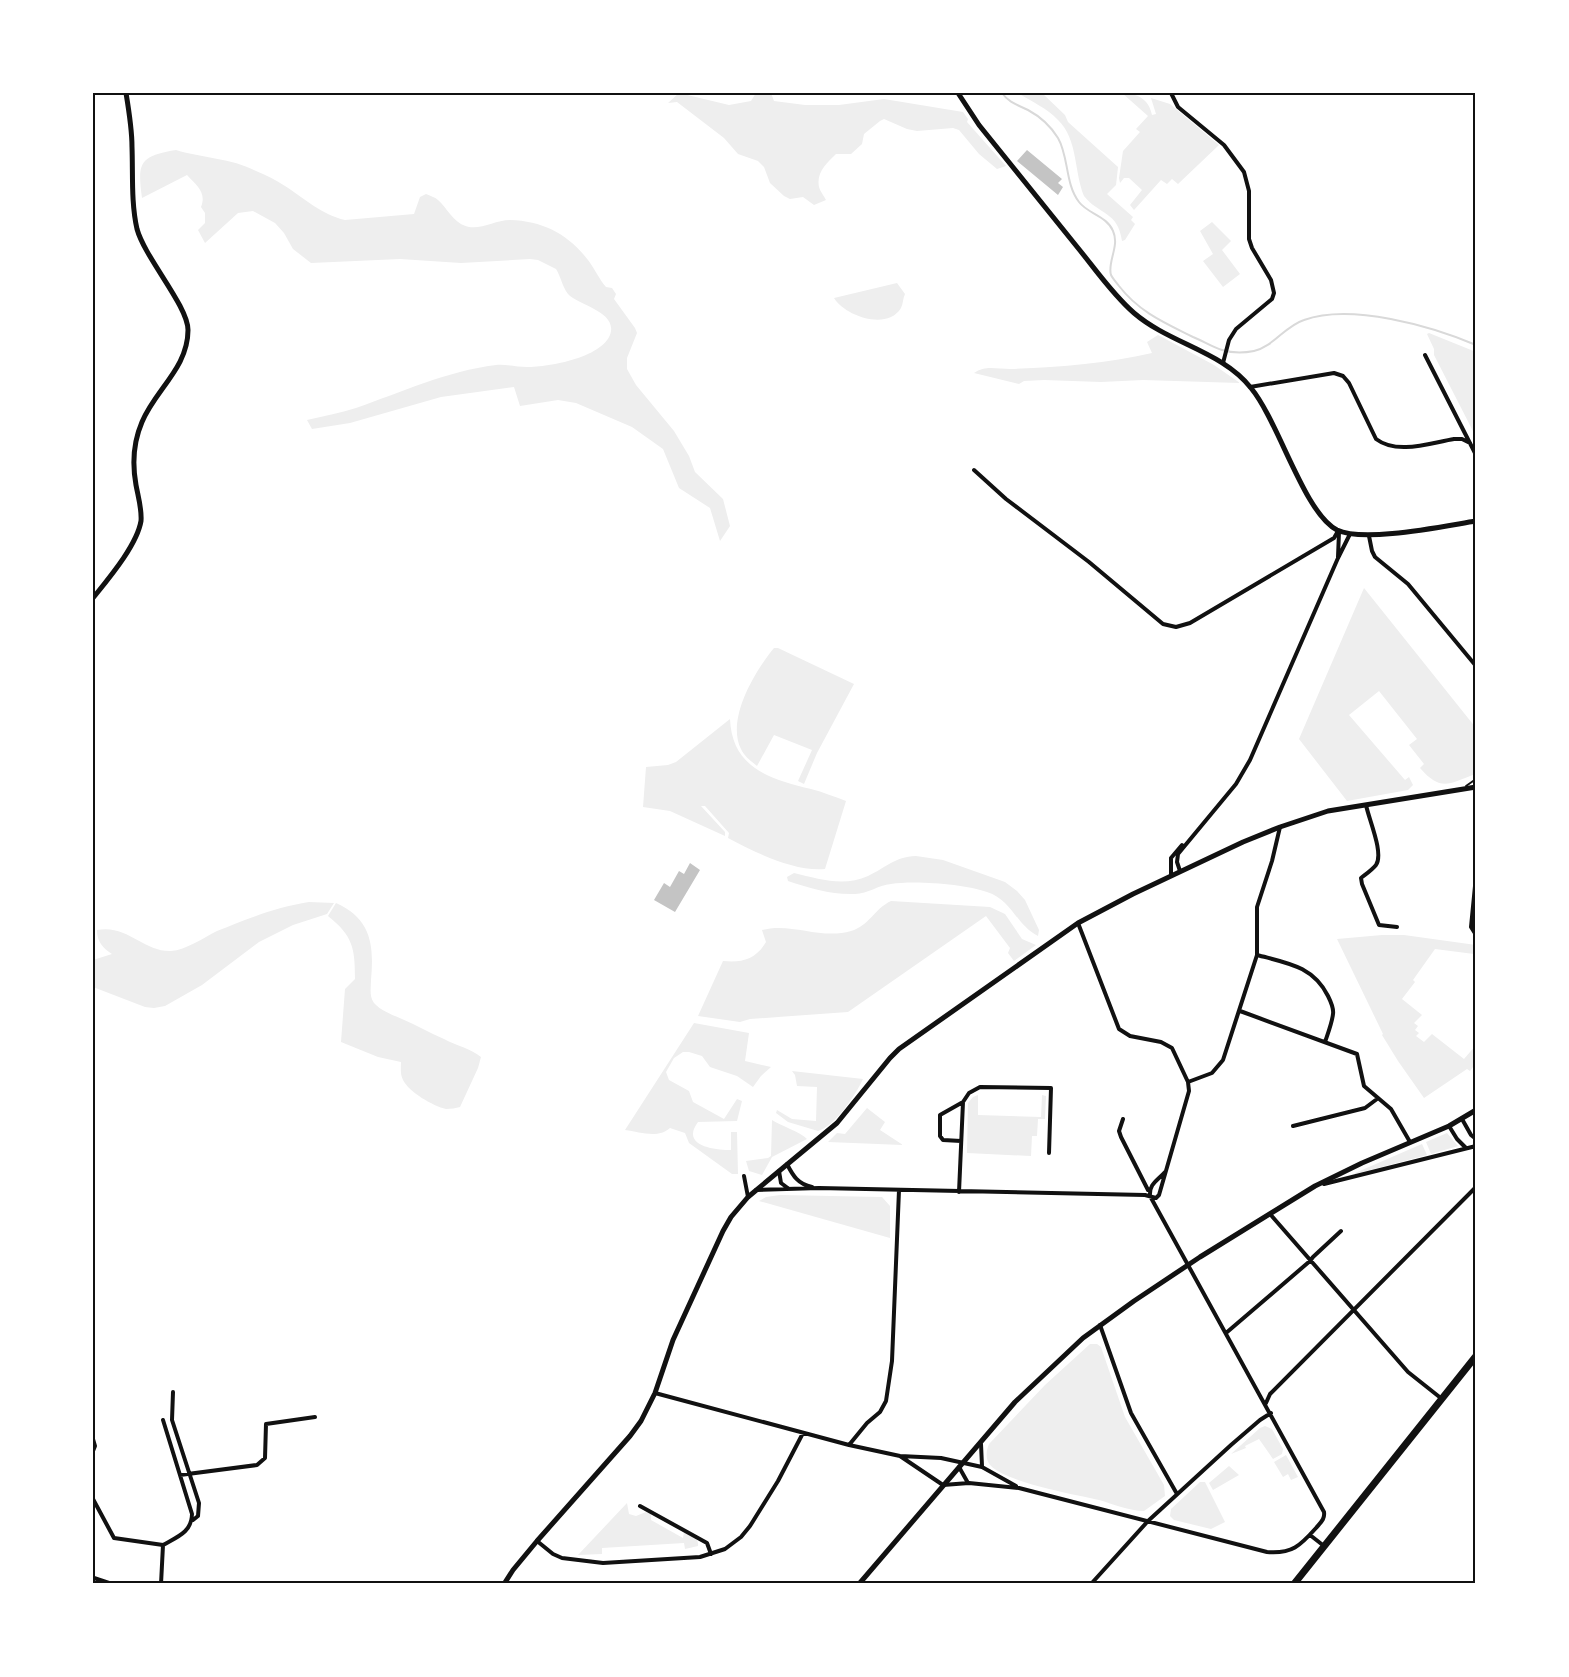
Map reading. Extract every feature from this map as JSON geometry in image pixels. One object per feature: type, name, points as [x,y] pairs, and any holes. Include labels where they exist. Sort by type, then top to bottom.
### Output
[{"type":"main road","points":[[1294,1584],[1476,1356]]},
{"type":"street","points":[[93,598],[135,538],[141,520],[132,457],[137,435],[147,412],[176,369],[187,348],[188,328],[181,309],[147,251],[138,230],[133,203],[131,129],[126,93]]},
{"type":"street","points":[[958,93],[979,125],[1123,302],[1159,331],[1233,369],[1250,387],[1266,409],[1315,509],[1323,519],[1338,531],[1369,536],[1476,521]]},
{"type":"street","points":[[1171,93],[1178,107],[1224,144],[1244,172],[1249,191],[1249,239],[1274,289],[1272,300],[1236,329],[1223,363]]},
{"type":"street","points":[[1425,355],[1476,455]]},
{"type":"street","points":[[1250,387],[1334,373],[1343,376],[1349,383],[1376,439],[1383,444],[1399,447],[1454,439],[1462,439],[1470,443]]},
{"type":"street","points":[[974,470],[1006,499],[1089,562],[1163,624],[1171,627],[1190,623],[1334,538],[1338,531]]},
{"type":"street","points":[[1338,531],[1338,558]]},
{"type":"street","points":[[1171,876],[1171,858],[1236,784],[1253,754],[1350,534]]},
{"type":"street","points":[[1369,536],[1375,557],[1408,584],[1476,666]]},
{"type":"street","points":[[504,1584],[537,1541],[630,1436],[641,1420],[655,1393],[673,1340],[731,1216],[748,1197],[837,1123],[899,1049],[1078,923],[1180,871],[1280,827],[1328,811],[1476,787]]},
{"type":"street","points":[[1366,804],[1378,846],[1378,860],[1376,865],[1361,878],[1362,884],[1379,925],[1397,927]]},
{"type":"street","points":[[1188,1082],[1206,1076],[1220,1065],[1240,1011],[1257,955],[1257,907],[1280,827]]},
{"type":"street","points":[[1180,871],[1177,862],[1178,854],[1189,839]]},
{"type":"street","points":[[1476,876],[1471,927],[1476,935]]},
{"type":"street","points":[[1078,923],[1119,1029],[1130,1036],[1161,1042],[1172,1048],[1188,1082],[1189,1091],[1159,1195],[1154,1204]]},
{"type":"street","points":[[1257,955],[1303,968],[1322,986],[1333,1010],[1325,1042]]},
{"type":"street","points":[[1240,1011],[1357,1054],[1364,1086],[1391,1109],[1410,1142]]},
{"type":"street","points":[[961,1141],[943,1140],[940,1136],[940,1115],[963,1101],[969,1093],[980,1087],[1051,1088],[1049,1153]]},
{"type":"street","points":[[1293,1126],[1365,1108],[1377,1099]]},
{"type":"street","points":[[959,1192],[963,1101]]},
{"type":"street","points":[[859,1584],[981,1440],[1035,1382],[1083,1338],[1188,1264],[1315,1186],[1449,1126],[1476,1110]]},
{"type":"street","points":[[900,1456],[943,1485],[969,1483],[1019,1488],[1267,1552],[1293,1550],[1305,1541],[1323,1520],[1324,1512],[1266,1403],[1150,1196],[1121,1137],[1119,1131],[1123,1119]]},
{"type":"street","points":[[1462,1119],[1471,1135],[1476,1139]]},
{"type":"street","points":[[1449,1126],[1466,1148]]},
{"type":"street","points":[[1315,1186],[1476,1146]]},
{"type":"street","points":[[787,1164],[800,1183],[819,1188]]},
{"type":"street","points":[[779,1171],[781,1183],[789,1189]]},
{"type":"street","points":[[1150,1196],[1149,1189],[1152,1183],[1165,1172]]},
{"type":"street","points":[[744,1176],[748,1197]]},
{"type":"street","points":[[1266,1403],[1270,1394],[1476,1187]]},
{"type":"street","points":[[756,1190],[819,1188],[1150,1196],[1156,1198]]},
{"type":"street","points":[[849,1445],[867,1423],[880,1412],[886,1401],[893,1346],[899,1190]]},
{"type":"street","points":[[1270,1214],[1408,1372],[1442,1399]]},
{"type":"street","points":[[1226,1333],[1310,1262],[1341,1231]]},
{"type":"street","points":[[1100,1325],[1131,1413],[1177,1494]]},
{"type":"street","points":[[93,1499],[114,1538],[163,1545],[186,1532],[198,1516],[200,1509],[172,1420],[173,1392]]},
{"type":"street","points":[[655,1393],[849,1445],[900,1456],[941,1458],[960,1465],[982,1467],[1019,1488]]},
{"type":"street","points":[[1091,1584],[1148,1521],[1254,1425],[1271,1413]]},
{"type":"street","points":[[180,1475],[257,1465],[265,1458],[266,1424],[315,1417]]},
{"type":"street","points":[[163,1420],[192,1514],[192,1521]]},
{"type":"street","points":[[537,1541],[562,1558],[603,1563],[700,1557],[711,1554],[732,1545],[750,1526],[778,1481],[803,1433]]},
{"type":"street","points":[[93,1439],[95,1446],[93,1451]]},
{"type":"street","points":[[981,1440],[982,1467]]},
{"type":"street","points":[[960,1465],[969,1483]]},
{"type":"street","points":[[640,1506],[707,1543],[711,1554]]},
{"type":"street","points":[[1310,1535],[1324,1546]]},
{"type":"street","points":[[161,1584],[163,1545]]},
{"type":"street","points":[[94,1578],[112,1584]]},
{"type":"lane","points":[[1461,789],[1476,779]]},
{"type":"shaded area","points":[[679,93],[729,105],[751,101],[756,93],[771,93],[774,101],[805,105],[839,105],[884,99],[963,112],[968,119],[967,122],[1006,166],[997,169],[979,154],[959,130],[953,128],[917,131],[884,119],[864,134],[862,144],[851,154],[836,154],[826,164],[818,182],[826,200],[814,205],[803,197],[790,199],[784,196],[770,183],[764,167],[758,161],[738,154],[724,138],[677,102],[668,103]]},
{"type":"shaded area","points":[[1018,93],[1042,93],[1065,115],[1068,122],[1118,167],[1116,185],[1107,194],[1133,217],[1131,220],[1135,224],[1125,240],[1122,241],[1120,231],[1112,219],[1084,196],[1072,146],[1064,128],[1049,112]]},
{"type":"shaded area","points":[[1122,93],[1142,98],[1152,115],[1156,114],[1151,98],[1170,104],[1219,145],[1178,184],[1172,179],[1167,184],[1161,180],[1134,210],[1130,205],[1142,190],[1129,178],[1124,178],[1120,183],[1123,151],[1140,132],[1136,129],[1148,116]]},
{"type":"shaded area","points":[[176,150],[246,167],[278,182],[321,210],[345,220],[414,214],[420,197],[426,194],[437,199],[455,220],[469,227],[479,227],[505,220],[522,221],[544,226],[563,236],[588,260],[606,287],[612,288],[616,294],[614,299],[635,328],[637,333],[627,358],[627,369],[636,385],[674,431],[689,456],[695,472],[723,499],[730,526],[720,541],[710,508],[679,488],[663,449],[632,427],[576,403],[558,400],[520,406],[514,387],[441,397],[350,423],[312,429],[307,420],[356,408],[460,372],[496,365],[537,367],[576,359],[599,348],[607,340],[611,331],[610,324],[601,313],[568,294],[556,269],[538,260],[461,263],[400,259],[311,263],[293,249],[275,223],[253,211],[238,213],[205,243],[198,230],[205,223],[205,213],[201,207],[202,193],[187,175],[142,198],[140,176],[144,163],[155,155]]},
{"type":"shaded area","points":[[1212,222],[1231,241],[1222,250],[1240,274],[1223,287],[1203,261],[1213,254],[1200,231]]},
{"type":"shaded area","points":[[897,283],[905,294],[902,306],[895,315],[886,319],[877,320],[856,315],[839,305],[834,298]]},
{"type":"shaded area","points":[[1427,334],[1476,352],[1476,437],[1434,355],[1434,349]]},
{"type":"shaded area","points":[[1158,335],[1214,365],[1240,383],[1044,380],[1024,381],[1019,384],[974,373],[987,368],[1064,366],[1135,357],[1152,353],[1147,342]]},
{"type":"shaded area","points":[[1364,588],[1476,728],[1475,774],[1446,784],[1427,776],[1420,768],[1424,764],[1409,745],[1417,739],[1379,691],[1349,715],[1405,780],[1409,777],[1413,785],[1408,790],[1347,801],[1299,739]]},
{"type":"shaded area","points":[[774,648],[854,684],[817,753],[804,784],[798,781],[812,750],[774,735],[757,766],[742,752],[737,737],[737,724],[745,696],[751,682]]},
{"type":"shaded area","points":[[730,719],[732,736],[738,749],[756,769],[781,781],[846,801],[825,869],[788,864],[762,855],[728,838],[729,833],[705,806],[701,806],[725,832],[725,836],[670,811],[643,807],[646,767],[676,762]]},
{"type":"shaded area","points":[[916,856],[943,860],[1005,882],[1025,900],[1039,930],[1038,936],[1024,926],[1002,901],[978,889],[913,882],[886,885],[860,894],[846,894],[804,886],[788,881],[787,877],[794,873],[831,881],[850,881],[868,876],[896,860]]},
{"type":"shaded area","points":[[891,901],[990,907],[1005,914],[1022,939],[1036,945],[1014,961],[1008,953],[1010,948],[986,916],[848,1012],[750,1019],[740,1022],[698,1016],[723,961],[748,959],[753,956],[766,942],[762,930],[784,928],[829,934],[851,931],[857,929]]},
{"type":"shaded area","points":[[309,902],[334,903],[327,914],[293,925],[259,942],[202,985],[165,1006],[145,1007],[93,987],[93,960],[112,954],[101,944],[97,930],[117,931],[152,947],[171,951],[188,946],[217,931],[251,918]]},
{"type":"shaded area","points":[[336,903],[357,917],[364,925],[368,935],[372,956],[371,995],[374,1003],[387,1012],[481,1057],[460,1107],[446,1109],[416,1094],[403,1080],[401,1062],[378,1057],[341,1042],[345,989],[355,979],[355,968],[348,937],[328,916]]},
{"type":"shaded area","points":[[1404,935],[1476,945],[1474,954],[1435,949],[1402,999],[1422,1015],[1414,1023],[1418,1026],[1415,1030],[1419,1033],[1416,1036],[1424,1042],[1432,1034],[1464,1059],[1476,1045],[1476,1063],[1470,1071],[1467,1069],[1424,1098],[1382,1035],[1337,939]]},
{"type":"shaded area","points":[[694,1023],[749,1033],[745,1061],[771,1067],[753,1087],[737,1076],[710,1067],[702,1056],[683,1052],[674,1058],[666,1072],[669,1080],[689,1091],[693,1102],[724,1119],[737,1099],[742,1101],[737,1121],[698,1122],[693,1136],[702,1145],[731,1150],[731,1132],[737,1132],[738,1174],[732,1174],[689,1143],[685,1133],[670,1128],[654,1134],[625,1130]]},
{"type":"shaded area","points":[[792,1071],[863,1079],[838,1117],[818,1131],[788,1122],[776,1113],[777,1110],[792,1119],[816,1121],[817,1087],[797,1086]]},
{"type":"shaded area","points":[[978,1095],[978,1115],[1041,1117],[1042,1095],[1046,1096],[1045,1119],[1038,1119],[1037,1136],[1032,1136],[1031,1156],[967,1153],[968,1103]]},
{"type":"shaded area","points":[[867,1108],[885,1122],[880,1130],[903,1145],[828,1142],[837,1133],[845,1134]]},
{"type":"shaded area","points":[[772,1120],[807,1139],[772,1157],[762,1175],[749,1171],[746,1161],[771,1156]]},
{"type":"shaded area","points":[[1447,1133],[1458,1146],[1431,1154],[1426,1142]]},
{"type":"shaded area","points":[[1422,1144],[1427,1155],[1355,1174],[1355,1173]]},
{"type":"shaded area","points":[[780,1195],[882,1197],[890,1206],[890,1238],[759,1201],[766,1197]]},
{"type":"shaded area","points":[[1090,1344],[1097,1344],[1101,1347],[1125,1417],[1164,1485],[1165,1496],[1144,1511],[1127,1509],[1026,1483],[1000,1472],[991,1466],[987,1458],[989,1444],[1045,1385]]},
{"type":"shaded area","points":[[1265,1426],[1272,1429],[1283,1449],[1282,1454],[1273,1459],[1259,1439],[1231,1454],[1260,1428]]},
{"type":"shaded area","points":[[1286,1455],[1298,1477],[1291,1480],[1288,1474],[1283,1477],[1274,1462]]},
{"type":"shaded area","points":[[1229,1466],[1239,1475],[1213,1490],[1209,1483]]},
{"type":"shaded area","points":[[1200,1482],[1205,1482],[1225,1522],[1211,1529],[1174,1520],[1170,1516],[1171,1509]]},
{"type":"shaded area","points":[[627,1503],[629,1514],[636,1516],[646,1512],[651,1514],[651,1520],[683,1538],[684,1532],[694,1537],[698,1546],[685,1549],[684,1543],[602,1548],[602,1554],[578,1555]]},
{"type":"building","points":[[1027,150],[1062,179],[1058,183],[1063,187],[1058,195],[1017,161]]},
{"type":"building","points":[[690,863],[700,870],[675,912],[654,900],[664,883],[670,887],[679,871],[684,874]]},
{"type":"waterway","points":[[1002,93],[1041,119],[1055,133],[1064,153],[1071,187],[1079,202],[1106,222],[1113,231],[1115,242],[1111,275],[1135,303],[1163,322],[1215,347],[1234,352],[1261,349],[1304,320],[1323,315],[1344,314],[1367,315],[1414,324],[1476,345]]}]
